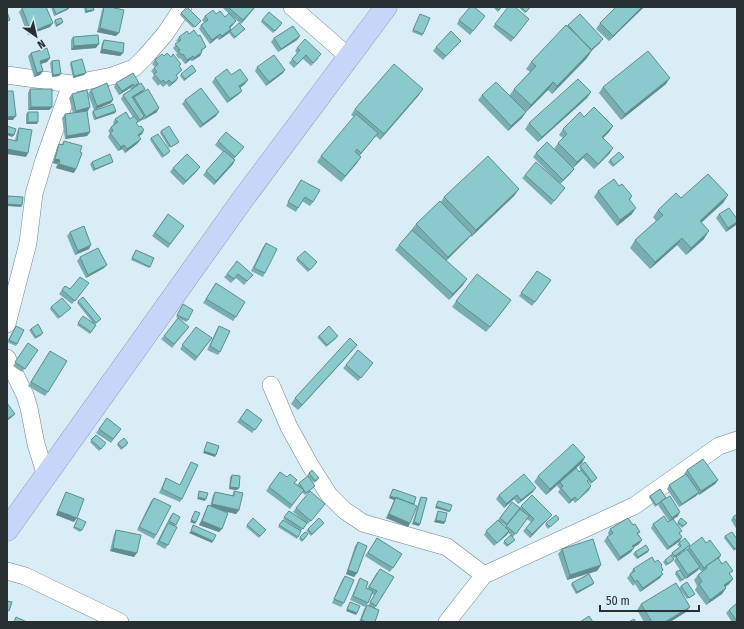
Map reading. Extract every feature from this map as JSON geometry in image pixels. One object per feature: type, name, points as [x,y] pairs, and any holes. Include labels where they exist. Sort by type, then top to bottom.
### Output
[{"type":"highway","points":[[7,530],[240,203],[386,7]]},
{"type":"street","points":[[7,75],[71,84],[112,76],[134,68],[165,34],[183,7]]},
{"type":"street","points":[[292,7],[349,57]]},
{"type":"street","points":[[7,324],[28,243],[34,194],[44,160],[71,84]]},
{"type":"street","points":[[7,358],[25,395],[36,444],[46,476]]},
{"type":"street","points":[[271,385],[289,427],[310,465],[329,495],[344,510],[363,523],[446,547],[484,574]]},
{"type":"street","points":[[447,622],[484,574],[634,506],[719,446],[737,440]]},
{"type":"street","points":[[7,571],[25,576],[120,622]]},
{"type":"building","points":[[46,7],[53,23],[31,32],[22,8]]},
{"type":"building","points":[[53,7],[68,7],[69,8],[56,14]]},
{"type":"building","points":[[86,7],[93,7],[94,10],[86,11]]},
{"type":"building","points":[[104,7],[124,10],[119,33],[100,28]]},
{"type":"building","points":[[187,7],[201,21],[195,27],[181,13]]},
{"type":"building","points":[[228,7],[255,7],[243,20]]},
{"type":"building","points":[[470,7],[474,7],[485,16],[473,31],[459,20]]},
{"type":"building","points":[[508,7],[515,7],[529,19],[514,38],[495,24]]},
{"type":"building","points":[[521,7],[530,7],[526,12]]},
{"type":"building","points":[[616,7],[642,7],[613,36],[600,23]]},
{"type":"building","points":[[213,10],[216,14],[220,11],[225,17],[229,13],[236,21],[229,27],[231,29],[222,36],[220,34],[212,40],[201,25],[208,20],[205,16]]},
{"type":"building","points":[[7,12],[10,20],[7,21]]},
{"type":"building","points":[[269,12],[282,23],[275,31],[262,20]]},
{"type":"building","points":[[420,14],[430,18],[423,34],[413,30]]},
{"type":"building","points":[[580,14],[603,39],[591,50],[568,25]]},
{"type":"building","points":[[61,18],[63,22],[57,25],[55,20]]},
{"type":"building","points":[[239,23],[245,29],[235,37],[230,31]]},
{"type":"building","points":[[566,25],[592,50],[557,86],[553,82],[531,105],[514,89],[536,66],[531,62]]},
{"type":"building","points":[[293,26],[300,36],[281,49],[274,38]]},
{"type":"building","points":[[194,30],[198,36],[200,35],[206,47],[194,58],[193,56],[187,60],[183,54],[182,55],[178,51],[180,50],[175,44],[181,40],[179,37],[187,31],[189,34]]},
{"type":"building","points":[[451,31],[461,41],[446,56],[436,47]]},
{"type":"building","points":[[98,35],[99,44],[74,46],[73,37]]},
{"type":"building","points":[[305,39],[321,54],[313,63],[306,55],[297,64],[292,59],[300,50],[297,48]]},
{"type":"building","points":[[104,40],[124,43],[123,53],[102,49]]},
{"type":"building","points":[[47,48],[50,58],[40,61],[43,71],[37,73],[31,53]]},
{"type":"building","points":[[648,51],[670,78],[625,114],[603,87]]},
{"type":"building","points":[[167,53],[171,57],[173,54],[181,64],[179,66],[182,70],[176,75],[178,78],[172,83],[169,80],[166,83],[163,80],[161,82],[154,74],[157,72],[154,68],[158,64],[155,60],[162,54],[164,56]]},
{"type":"building","points":[[274,55],[285,70],[269,82],[257,67]]},
{"type":"building","points":[[82,59],[86,73],[74,76],[71,62]]},
{"type":"building","points":[[59,60],[61,74],[53,75],[52,61]]},
{"type":"building","points":[[394,64],[423,89],[384,134],[355,109]]},
{"type":"building","points":[[192,65],[196,71],[185,79],[181,74]]},
{"type":"building","points":[[227,69],[231,75],[240,69],[248,80],[239,86],[242,91],[230,99],[215,78]]},
{"type":"building","points":[[133,73],[139,83],[134,86],[133,84],[122,91],[116,83]]},
{"type":"building","points":[[578,79],[591,92],[542,137],[529,123]]},
{"type":"building","points":[[496,82],[526,112],[511,126],[482,95]]},
{"type":"building","points":[[107,83],[113,100],[97,106],[91,90]]},
{"type":"building","points":[[141,83],[145,89],[132,97],[144,116],[140,120],[123,95]]},
{"type":"building","points":[[201,88],[219,112],[203,124],[185,100]]},
{"type":"building","points":[[30,89],[52,89],[52,107],[31,107]]},
{"type":"building","points":[[148,89],[159,108],[146,117],[134,97]]},
{"type":"building","points":[[87,90],[90,107],[76,111],[72,94]]},
{"type":"building","points":[[7,91],[13,91],[16,116],[7,117]]},
{"type":"building","points":[[113,104],[116,111],[96,118],[93,111]]},
{"type":"building","points":[[594,107],[613,126],[602,137],[613,148],[598,164],[587,153],[577,162],[558,143],[567,134],[563,129],[580,112],[584,117]]},
{"type":"building","points":[[87,111],[90,132],[67,136],[65,114]]},
{"type":"building","points":[[28,112],[38,112],[38,122],[28,122]]},
{"type":"building","points":[[126,112],[130,119],[134,116],[138,121],[136,123],[144,130],[138,135],[141,139],[127,149],[124,145],[121,147],[110,133],[113,131],[111,127],[118,122],[115,119]]},
{"type":"building","points":[[356,114],[378,133],[361,153],[357,149],[355,152],[361,157],[345,176],[321,156]]},
{"type":"building","points":[[7,126],[16,129],[14,135],[7,133]]},
{"type":"building","points":[[169,126],[179,142],[171,147],[161,131]]},
{"type":"building","points":[[19,128],[32,130],[28,153],[7,149],[7,139],[17,141]]},
{"type":"building","points":[[226,132],[244,147],[235,157],[218,141]]},
{"type":"building","points":[[158,134],[170,151],[164,156],[151,138]]},
{"type":"building","points":[[64,141],[82,146],[80,152],[82,153],[76,169],[59,164],[60,160],[55,159],[59,144],[63,145]]},
{"type":"building","points":[[547,142],[574,169],[563,180],[536,153]]},
{"type":"building","points":[[224,151],[235,160],[216,181],[206,171]]},
{"type":"building","points":[[619,152],[624,157],[614,165],[610,160]]},
{"type":"building","points":[[110,154],[113,162],[95,169],[92,162]]},
{"type":"building","points":[[187,154],[200,167],[186,181],[173,168]]},
{"type":"building","points":[[488,156],[519,189],[476,230],[444,197]]},
{"type":"building","points":[[536,162],[565,188],[554,201],[525,175]]},
{"type":"building","points":[[708,174],[728,195],[700,221],[709,231],[691,248],[682,238],[655,262],[635,240],[663,215],[658,210],[676,193],[681,198]]},
{"type":"building","points":[[614,179],[619,186],[622,184],[632,196],[629,199],[636,208],[620,220],[598,191]]},
{"type":"building","points":[[301,180],[320,190],[313,202],[305,197],[298,208],[288,202]]},
{"type":"building","points":[[8,196],[23,197],[22,205],[7,204]]},
{"type":"building","points":[[440,201],[472,234],[448,257],[416,224]]},
{"type":"building","points":[[729,208],[737,219],[737,222],[728,228],[719,214]]},
{"type":"building","points":[[168,214],[184,226],[170,244],[155,233]]},
{"type":"building","points":[[84,226],[91,245],[78,251],[70,232]]},
{"type":"building","points":[[412,230],[467,279],[453,294],[399,245]]},
{"type":"building","points":[[266,243],[277,249],[265,273],[254,268]]},
{"type":"building","points":[[98,248],[107,265],[88,275],[80,257]]},
{"type":"building","points":[[136,250],[154,258],[150,267],[132,258]]},
{"type":"building","points":[[305,251],[317,262],[310,270],[297,258]]},
{"type":"building","points":[[237,261],[253,275],[247,281],[238,274],[234,279],[227,274]]},
{"type":"building","points":[[537,271],[551,280],[535,302],[521,293]]},
{"type":"building","points":[[477,274],[511,300],[490,327],[456,301]]},
{"type":"building","points":[[80,277],[89,283],[75,301],[62,290],[65,286],[70,289]]},
{"type":"building","points":[[216,283],[245,302],[236,317],[206,299]]},
{"type":"building","points":[[83,297],[101,319],[96,323],[78,301]]},
{"type":"building","points":[[62,298],[71,308],[60,317],[51,307]]},
{"type":"building","points":[[183,304],[193,310],[188,320],[177,315]]},
{"type":"building","points":[[83,316],[96,325],[91,332],[78,323]]},
{"type":"building","points":[[178,318],[189,327],[174,344],[164,336]]},
{"type":"building","points":[[38,324],[43,333],[36,337],[31,329]]},
{"type":"building","points":[[16,326],[24,330],[17,344],[9,340]]},
{"type":"building","points":[[219,326],[230,331],[220,352],[210,346]]},
{"type":"building","points":[[329,326],[338,336],[327,345],[319,336]]},
{"type":"building","points":[[196,327],[212,338],[197,357],[182,345]]},
{"type":"building","points":[[350,338],[357,345],[302,405],[295,398]]},
{"type":"building","points":[[28,343],[38,350],[25,369],[15,362]]},
{"type":"building","points":[[358,350],[373,363],[361,378],[346,365]]},
{"type":"building","points":[[50,351],[67,361],[48,392],[31,382]]},
{"type":"building","points":[[7,403],[15,414],[7,419]]},
{"type":"building","points":[[247,409],[262,420],[255,430],[240,419]]},
{"type":"building","points":[[107,418],[121,429],[113,439],[99,429]]},
{"type":"building","points":[[96,435],[106,443],[101,449],[91,440]]},
{"type":"building","points":[[124,438],[128,443],[122,448],[118,443]]},
{"type":"building","points":[[207,442],[219,446],[216,455],[204,451]]},
{"type":"building","points":[[573,444],[585,457],[550,489],[538,476]]},
{"type":"building","points":[[703,459],[718,480],[701,491],[687,470]]},
{"type":"building","points":[[191,462],[198,465],[182,499],[162,489],[166,478],[180,485]]},
{"type":"building","points":[[585,462],[597,478],[592,482],[580,466]]},
{"type":"building","points":[[576,468],[579,472],[581,470],[589,479],[587,481],[591,486],[578,500],[575,497],[571,500],[561,488],[563,486],[560,482]]},
{"type":"building","points":[[312,470],[319,478],[315,481],[309,473]]},
{"type":"building","points":[[280,472],[287,477],[290,474],[297,480],[294,483],[304,490],[292,505],[269,487]]},
{"type":"building","points":[[524,474],[536,488],[521,500],[517,495],[506,504],[499,495]]},
{"type":"building","points":[[686,474],[699,492],[682,504],[669,485]]},
{"type":"building","points":[[232,475],[240,476],[239,488],[230,487]]},
{"type":"building","points":[[308,476],[315,486],[306,493],[299,483]]},
{"type":"building","points":[[393,489],[416,497],[414,504],[390,496]]},
{"type":"building","points":[[660,489],[666,498],[656,505],[650,496]]},
{"type":"building","points":[[199,491],[208,493],[206,499],[198,497]]},
{"type":"building","points":[[234,491],[243,493],[239,510],[212,504],[215,492],[234,496]]},
{"type":"building","points":[[310,491],[325,504],[311,521],[296,508]]},
{"type":"building","points":[[66,492],[84,499],[77,518],[58,511]]},
{"type":"building","points":[[532,495],[552,515],[532,534],[526,528],[534,519],[521,506]]},
{"type":"building","points":[[670,496],[680,512],[672,518],[661,501]]},
{"type":"building","points":[[396,497],[417,506],[410,523],[389,514]]},
{"type":"building","points":[[421,497],[427,498],[420,524],[414,522]]},
{"type":"building","points":[[154,498],[171,506],[156,535],[139,527]]},
{"type":"building","points":[[438,501],[452,505],[450,511],[436,506]]},
{"type":"building","points":[[512,502],[520,508],[507,524],[500,518]]},
{"type":"building","points":[[208,505],[228,513],[222,529],[202,521]]},
{"type":"building","points":[[520,509],[529,516],[516,534],[506,526]]},
{"type":"building","points":[[195,511],[200,513],[196,522],[191,520]]},
{"type":"building","points":[[289,511],[307,523],[303,529],[284,517]]},
{"type":"building","points":[[438,511],[447,513],[445,522],[436,520]]},
{"type":"building","points":[[173,513],[180,517],[176,525],[169,521]]},
{"type":"building","points":[[737,514],[737,522],[733,517]]},
{"type":"building","points":[[556,515],[559,519],[550,527],[546,523]]},
{"type":"building","points":[[664,516],[668,522],[673,519],[682,531],[679,533],[682,537],[669,547],[653,524]]},
{"type":"building","points":[[78,518],[86,522],[82,530],[74,527]]},
{"type":"building","points":[[253,518],[266,530],[260,536],[247,525]]},
{"type":"building","points":[[319,518],[324,523],[312,534],[308,529]]},
{"type":"building","points":[[628,518],[633,525],[635,524],[640,532],[637,533],[642,540],[632,546],[634,548],[620,557],[607,537],[613,533],[610,529]]},
{"type":"building","points":[[681,518],[687,523],[683,526],[678,522]]},
{"type":"building","points":[[283,520],[301,531],[298,537],[279,525]]},
{"type":"building","points":[[498,520],[509,531],[497,543],[486,531]]},
{"type":"building","points":[[168,523],[177,527],[168,545],[159,541]]},
{"type":"building","points":[[193,525],[216,535],[213,541],[191,531]]},
{"type":"building","points":[[116,530],[141,535],[137,553],[113,548]]},
{"type":"building","points":[[305,532],[308,534],[303,540],[300,537]]},
{"type":"building","points":[[732,532],[737,539],[737,547],[735,549],[725,536]]},
{"type":"building","points":[[511,535],[515,540],[508,545],[504,541]]},
{"type":"building","points":[[702,537],[706,543],[710,540],[721,555],[704,568],[689,547]]},
{"type":"building","points":[[377,538],[402,554],[393,568],[368,553]]},
{"type":"building","points":[[685,538],[690,545],[675,556],[672,553],[681,546],[679,543]]},
{"type":"building","points":[[593,539],[601,565],[570,575],[562,549]]},
{"type":"building","points":[[358,542],[367,546],[357,573],[348,570]]},
{"type":"building","points":[[646,545],[649,550],[638,557],[635,552]]},
{"type":"building","points":[[687,549],[700,567],[688,575],[676,557]]},
{"type":"building","points":[[671,555],[674,559],[668,564],[665,560]]},
{"type":"building","points":[[652,557],[655,562],[658,560],[662,565],[663,570],[661,572],[663,574],[643,588],[637,580],[635,582],[630,574],[635,571],[633,569]]},
{"type":"building","points":[[718,558],[722,564],[726,561],[733,571],[729,573],[733,579],[724,585],[726,588],[710,600],[699,584],[702,582],[698,575],[707,568],[706,566]]},
{"type":"building","points":[[380,569],[394,577],[376,606],[370,602],[377,591],[369,587]]},
{"type":"building","points":[[680,570],[685,578],[682,580],[676,572]]},
{"type":"building","points":[[589,574],[594,583],[577,592],[572,583]]},
{"type":"building","points":[[345,576],[354,580],[344,603],[334,599]]},
{"type":"building","points":[[360,578],[368,582],[366,588],[373,591],[368,603],[353,596]]},
{"type":"building","points":[[687,582],[695,594],[689,598],[681,586]]},
{"type":"building","points":[[676,583],[690,607],[665,622],[652,622],[641,604]]},
{"type":"building","points":[[7,601],[12,602],[9,611],[7,610]]},
{"type":"building","points":[[350,602],[360,606],[357,613],[347,609]]},
{"type":"building","points":[[737,603],[737,621],[729,610]]},
{"type":"building","points":[[367,605],[379,610],[375,622],[361,620]]},
{"type":"building","points":[[589,616],[593,622],[580,622]]},
{"type":"building","points":[[16,617],[27,622],[14,622]]},
{"type":"building","points":[[634,619],[636,622],[629,622]]}]
